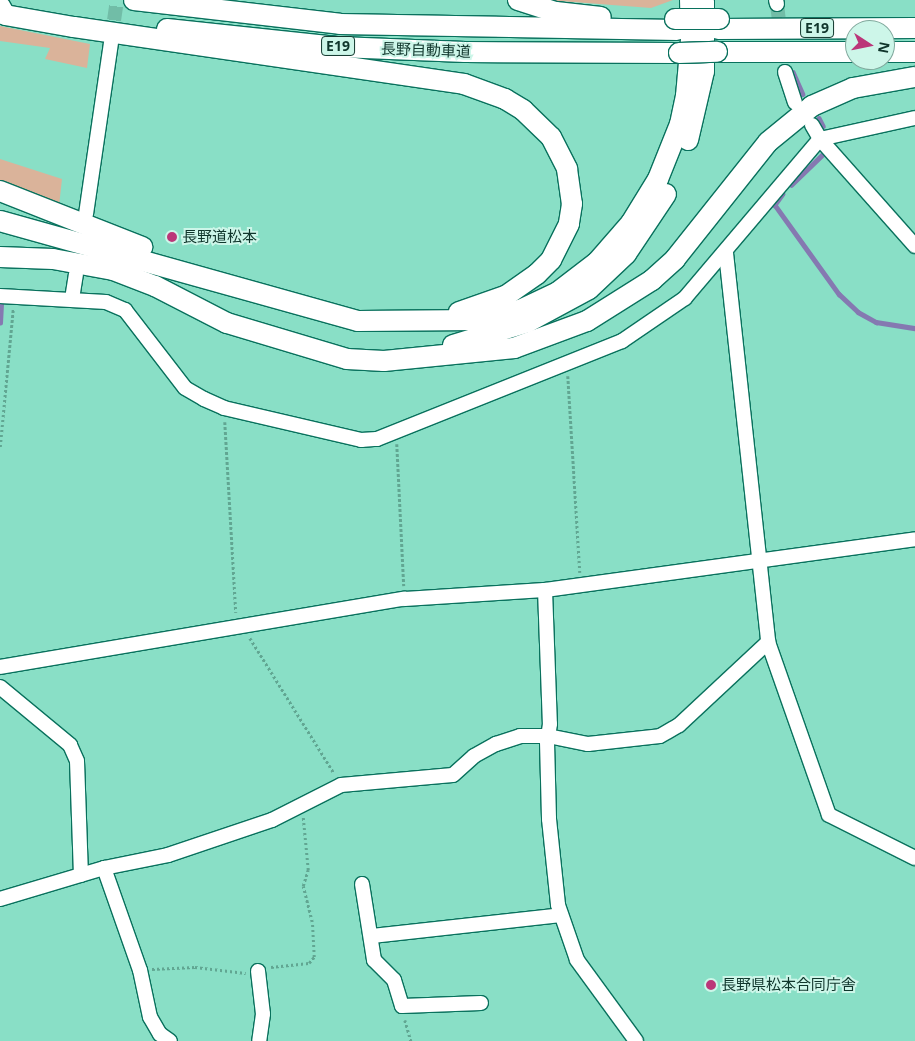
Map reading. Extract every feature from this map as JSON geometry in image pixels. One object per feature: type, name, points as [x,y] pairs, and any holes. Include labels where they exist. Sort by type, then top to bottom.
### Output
[{"type":"highway","name":"長野自動車道","points":[[134,0],[340,24],[915,26]]},
{"type":"highway","points":[[518,0],[575,15],[676,24]]},
{"type":"highway","points":[[0,222],[238,286],[358,321],[388,323],[478,320],[520,310],[558,292],[580,277],[615,243],[658,179],[680,124],[689,72],[690,0]]},
{"type":"highway","points":[[402,359],[507,330],[549,313],[588,289],[626,254],[644,231],[672,184],[693,127],[704,71],[704,0]]},
{"type":"highway","name":"長野自動車道","points":[[0,2],[157,28],[339,47],[465,52],[845,52]]},
{"type":"highway","points":[[0,6],[5,15],[74,27],[464,84],[505,99],[539,123],[560,152],[571,187],[569,224],[552,260],[521,286],[486,304],[442,316],[388,323]]},
{"type":"highway","points":[[895,52],[915,52]]},
{"type":"highway","points":[[0,257],[53,259],[128,275],[227,323],[347,359],[366,361],[402,359],[514,348],[560,333],[611,309],[675,259],[762,149],[788,123],[812,106],[853,88],[915,76]]},
{"type":"highway","points":[[0,191],[238,286]]},
{"type":"highway","points":[[0,264],[53,259]]},
{"type":"street","points":[[86,214],[111,42]]},
{"type":"street","points":[[785,72],[795,102]]},
{"type":"street","points":[[0,296],[106,302],[125,310],[185,388],[224,408],[361,440],[377,439],[568,365],[622,341],[685,298],[726,253],[820,140],[915,118]]},
{"type":"street","points":[[812,125],[820,140],[915,246]]},
{"type":"street","points":[[726,253],[768,642],[830,815],[915,858]]},
{"type":"street","points":[[72,299],[76,274]]},
{"type":"street","points":[[0,667],[404,598],[545,590],[915,539]]},
{"type":"street","points":[[545,590],[549,819],[561,915],[578,960],[636,1041]]},
{"type":"street","points":[[0,899],[104,868],[168,854],[272,820],[341,785],[453,775],[474,756],[496,744],[520,736],[548,736],[588,744],[660,736],[679,725],[768,642]]},
{"type":"street","points":[[0,687],[70,745],[77,761],[81,875]]},
{"type":"street","points":[[104,868],[140,970],[150,1017],[160,1034],[170,1041]]},
{"type":"street","points":[[362,884],[372,936],[374,960],[394,980],[402,1006],[481,1003]]},
{"type":"street","points":[[372,936],[561,915]]},
{"type":"street","points":[[258,970],[263,1014],[259,1041]]},
{"type":"path","points":[[0,447],[14,296]]},
{"type":"path","points":[[568,365],[580,584]]},
{"type":"path","points":[[224,408],[235,612],[341,785]]},
{"type":"path","points":[[397,432],[404,598]]},
{"type":"path","points":[[140,970],[174,967],[240,973],[309,963],[314,957],[312,922],[303,886],[308,860],[300,807]]},
{"type":"path","points":[[402,1006],[410,1041]]},
{"type":"shaded area","points":[[547,0],[673,0],[651,8]]},
{"type":"shaded area","points":[[0,26],[90,44],[87,68],[45,59],[50,48],[0,41]]},
{"type":"shaded area","points":[[0,159],[62,179],[59,206],[0,183]]},
{"type":"waterway","points":[[793,72],[803,94]]},
{"type":"waterway","points":[[819,118],[823,126]]},
{"type":"waterway","points":[[791,185],[825,152]]},
{"type":"waterway","points":[[783,194],[775,205],[839,294],[858,312],[876,322],[915,328]]},
{"type":"waterway","points":[[0,323],[1,301]]},
{"type":"tunnel","points":[[111,41],[117,0]]},
{"type":"tunnel","points":[[777,4],[785,72]]},
{"type":"place","name":"長野道松本","points":[[172,237]]},
{"type":"place","name":"長野県松本合同庁舎","points":[[711,985]]}]
